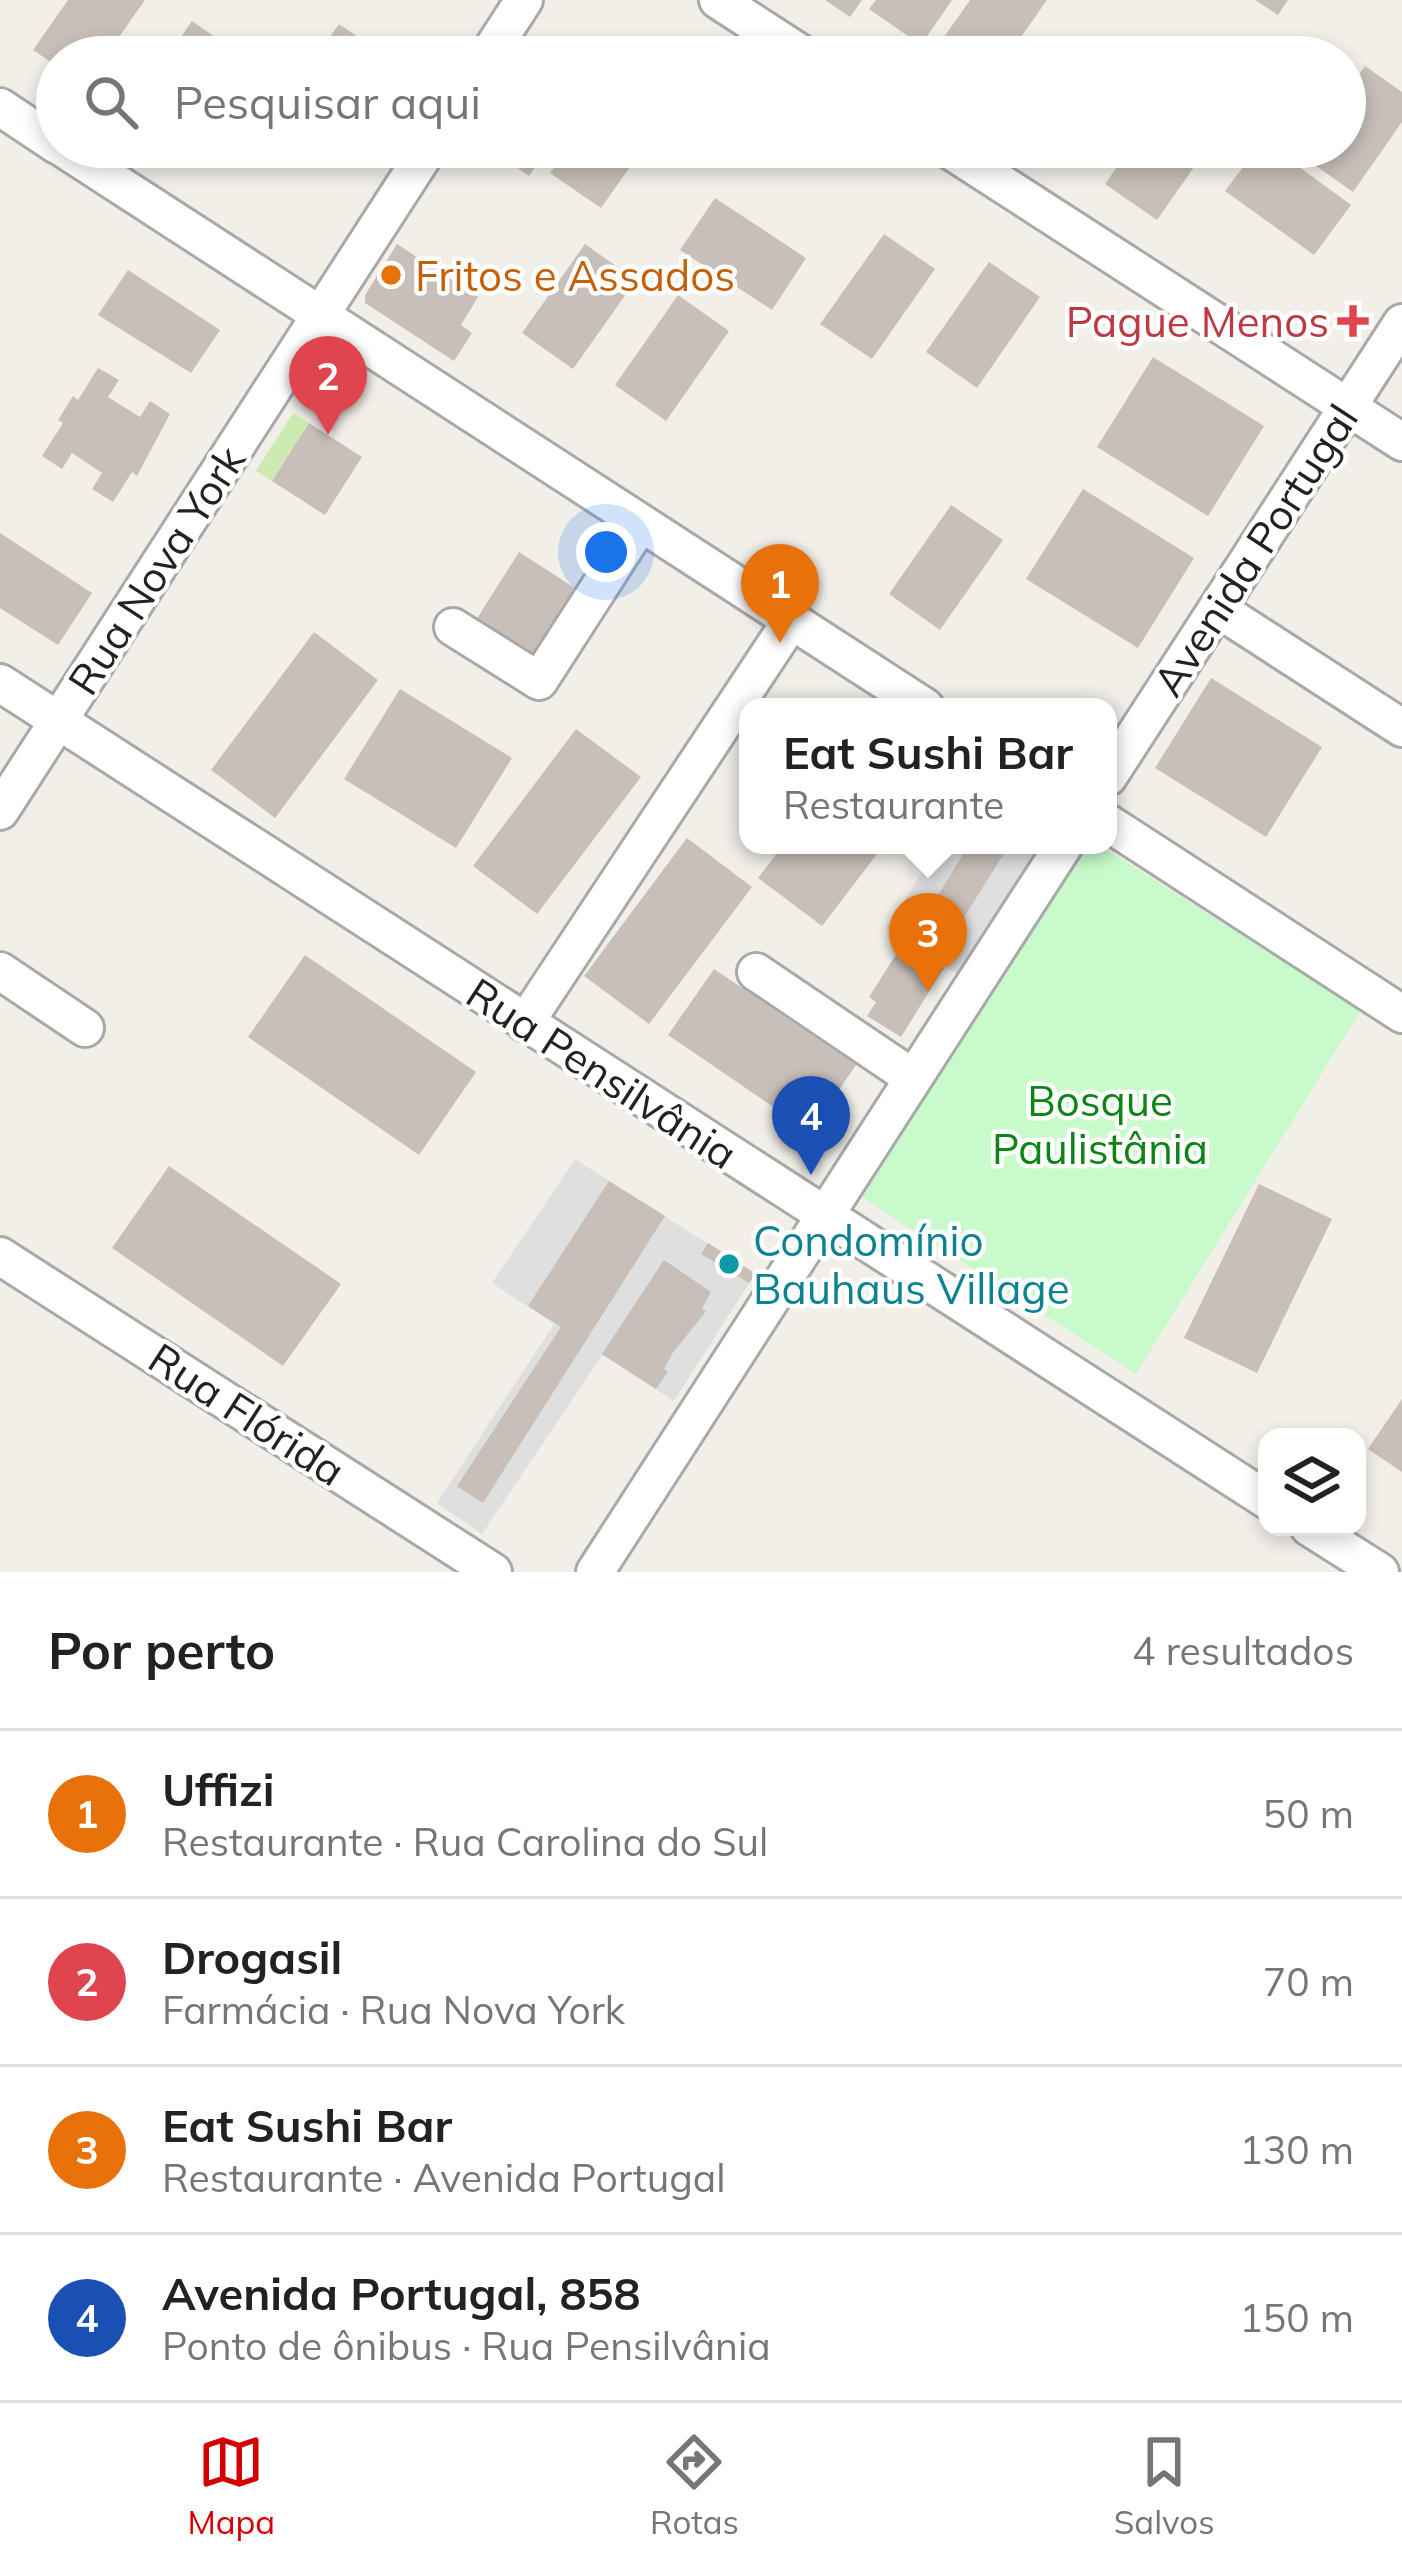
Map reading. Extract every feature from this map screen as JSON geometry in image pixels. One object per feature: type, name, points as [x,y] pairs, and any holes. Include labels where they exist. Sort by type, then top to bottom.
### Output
[{"type":"street","points":[[501,36],[524,0]]},
{"type":"street","points":[[718,0],[774,36]]},
{"type":"street","points":[[0,107],[36,131]]},
{"type":"street","points":[[93,168],[912,698]]},
{"type":"street","name":"Rua Nova York","points":[[0,812],[415,168]]},
{"type":"street","points":[[977,168],[1402,442]]},
{"type":"street","name":"Avenida Portugal","points":[[1117,763],[1402,322]]},
{"type":"street","points":[[453,627],[539,681],[640,524]]},
{"type":"street","points":[[1218,609],[1402,728]]},
{"type":"street","points":[[740,698],[790,622]]},
{"type":"street","name":"Rua Pensilvânia","points":[[0,683],[1258,1494]]},
{"type":"street","points":[[525,1023],[739,699]]},
{"type":"street","points":[[1117,830],[1402,1014]]},
{"type":"street","points":[[595,1572],[1058,854]]},
{"type":"street","points":[[0,971],[85,1028]]},
{"type":"street","points":[[756,972],[913,1078]]},
{"type":"street","name":"Rua Flórida","points":[[0,1256],[493,1572]]},
{"type":"street","points":[[1324,1536],[1380,1572]]},
{"type":"shaded area","points":[[934,854],[1038,854],[959,975],[886,928]]},
{"type":"shaded area","points":[[575,1159],[755,1274],[674,1401],[602,1355],[482,1534],[437,1503],[554,1324],[492,1283]]},
{"type":"green space","points":[[293,413],[309,423],[272,481],[256,471]]},
{"type":"green space","name":"Bosque Paulistânia","points":[[1082,854],[1113,854],[1361,1010],[1136,1374],[860,1196]]},
{"type":"building","points":[[68,0],[145,0],[120,36],[43,36]]},
{"type":"building","points":[[825,0],[862,0],[850,17]]},
{"type":"building","points":[[876,0],[952,0],[927,36],[908,36],[869,9]]},
{"type":"building","points":[[970,0],[1047,0],[1022,36],[945,36]]},
{"type":"building","points":[[1255,0],[1288,0],[1278,15]]},
{"type":"building","points":[[192,21],[214,36],[182,36]]},
{"type":"building","points":[[339,24],[356,36],[331,36]]},
{"type":"building","points":[[1366,67],[1402,92],[1402,122],[1353,192],[1319,168],[1366,168]]},
{"type":"building","points":[[553,168],[629,168],[601,208],[550,173]]},
{"type":"building","points":[[1116,168],[1193,168],[1157,220],[1105,184]]},
{"type":"building","points":[[1242,168],[1301,168],[1351,205],[1314,255],[1225,191]]},
{"type":"building","points":[[715,198],[806,258],[772,310],[680,250]]},
{"type":"building","points":[[884,234],[935,269],[872,359],[820,324]]},
{"type":"building","points":[[397,244],[478,297],[461,325],[472,333],[454,361],[365,303],[365,295]]},
{"type":"building","points":[[585,244],[636,280],[573,369],[522,333]]},
{"type":"building","points":[[989,262],[1040,297],[977,388],[926,352]]},
{"type":"building","points":[[128,270],[220,330],[191,373],[98,315]]},
{"type":"building","points":[[678,295],[729,331],[666,421],[615,385]]},
{"type":"building","points":[[1153,357],[1264,426],[1208,516],[1097,447]]},
{"type":"building","points":[[98,368],[119,380],[108,397],[140,417],[150,401],[170,414],[137,476],[132,472],[113,502],[92,489],[102,473],[72,453],[62,469],[42,456],[73,396],[78,400]]},
{"type":"building","points":[[309,423],[362,457],[325,515],[272,481]]},
{"type":"building","points":[[1083,489],[1194,558],[1138,648],[1026,579]]},
{"type":"building","points":[[951,505],[1003,540],[940,630],[889,594]]},
{"type":"building","points":[[0,533],[92,593],[58,645],[0,608]]},
{"type":"building","points":[[519,552],[581,592],[532,667],[471,628]]},
{"type":"building","points":[[314,632],[378,680],[275,818],[211,770]]},
{"type":"building","points":[[1211,678],[1322,747],[1266,837],[1155,768]]},
{"type":"building","points":[[400,689],[512,758],[456,848],[344,779]]},
{"type":"building","points":[[576,729],[641,777],[537,914],[473,866]]},
{"type":"building","points":[[687,838],[752,887],[649,1024],[584,976]]},
{"type":"building","points":[[776,854],[877,854],[822,926],[758,878]]},
{"type":"building","points":[[963,854],[1004,854],[944,949],[915,932]]},
{"type":"building","points":[[905,940],[945,966],[901,1037],[867,1016],[876,1002],[869,997]]},
{"type":"building","points":[[305,955],[476,1072],[419,1155],[248,1037]]},
{"type":"building","points":[[714,969],[856,1065],[810,1132],[668,1035]]},
{"type":"building","points":[[169,1166],[341,1284],[283,1366],[112,1248]]},
{"type":"building","points":[[609,1181],[665,1216],[483,1503],[457,1486],[561,1327],[528,1306]]},
{"type":"building","points":[[1259,1184],[1332,1219],[1257,1373],[1184,1338]]},
{"type":"building","name":"Condomínio Bauhaus Village","points":[[708,1243],[756,1274],[749,1283],[701,1254]]},
{"type":"building","points":[[664,1260],[711,1292],[702,1308],[706,1311],[672,1354],[664,1369],[668,1372],[656,1389],[602,1354]]},
{"type":"building","points":[[1402,1399],[1402,1472],[1368,1449]]},
{"type":"place","name":"Fritos e Assados","points":[[391,275]]},
{"type":"place","name":"Pague Menos","points":[[1353,321]]},
{"type":"place","name":"Drogasil","points":[[328,435]]},
{"type":"place","name":"Uffizi","points":[[780,643]]},
{"type":"place","name":"Eat Sushi Bar","points":[[928,992]]},
{"type":"place","name":"Avenida Portugal, 858","points":[[811,1175]]},
{"type":"place","name":"Condomínio Bauhaus Village","points":[[729,1264]]}]
